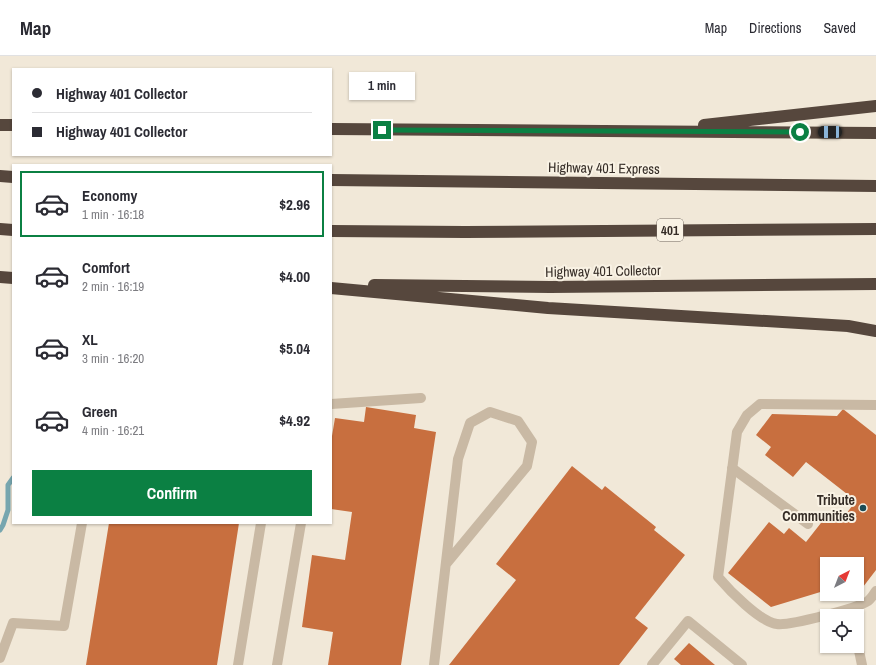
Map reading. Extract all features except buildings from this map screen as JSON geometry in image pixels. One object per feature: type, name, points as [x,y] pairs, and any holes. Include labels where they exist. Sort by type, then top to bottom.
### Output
[{"type":"highway","points":[[648,131],[876,106]]},
{"type":"highway","points":[[0,125],[12,125]]},
{"type":"highway","points":[[332,130],[876,133]]},
{"type":"highway","points":[[0,176],[12,177]]},
{"type":"highway","name":"Highway 401 Express","points":[[332,180],[876,186]]},
{"type":"highway","points":[[0,229],[12,230]]},
{"type":"highway","name":"401","points":[[332,231],[472,232],[876,229]]},
{"type":"highway","points":[[0,277],[12,278]]},
{"type":"highway","name":"Highway 401 Collector","points":[[332,284],[558,287],[876,284]]},
{"type":"highway","points":[[332,288],[548,308],[848,326],[876,331]]},
{"type":"lane","points":[[332,404],[421,398]]},
{"type":"lane","points":[[820,618],[793,623],[776,624],[759,616],[724,585],[718,577],[737,432],[747,415],[760,404],[876,405]]},
{"type":"lane","points":[[434,665],[458,459],[470,423],[490,412],[518,421],[532,442],[526,466],[446,564]]},
{"type":"lane","points":[[732,468],[808,524]]},
{"type":"lane","points":[[0,658],[13,623],[64,626],[82,524]]},
{"type":"lane","points":[[238,665],[261,524]]},
{"type":"lane","points":[[278,665],[301,524]]},
{"type":"lane","points":[[856,609],[868,601],[876,591]]},
{"type":"lane","points":[[652,665],[688,621],[742,665]]},
{"type":"lane","points":[[860,653],[862,665]]},
{"type":"waterway","points":[[0,530],[8,510],[8,485],[12,479]]},
{"type":"place","name":"Tribute Communities","points":[[863,508]]},
{"type":"route","points":[[382,130],[800,132]]}]
